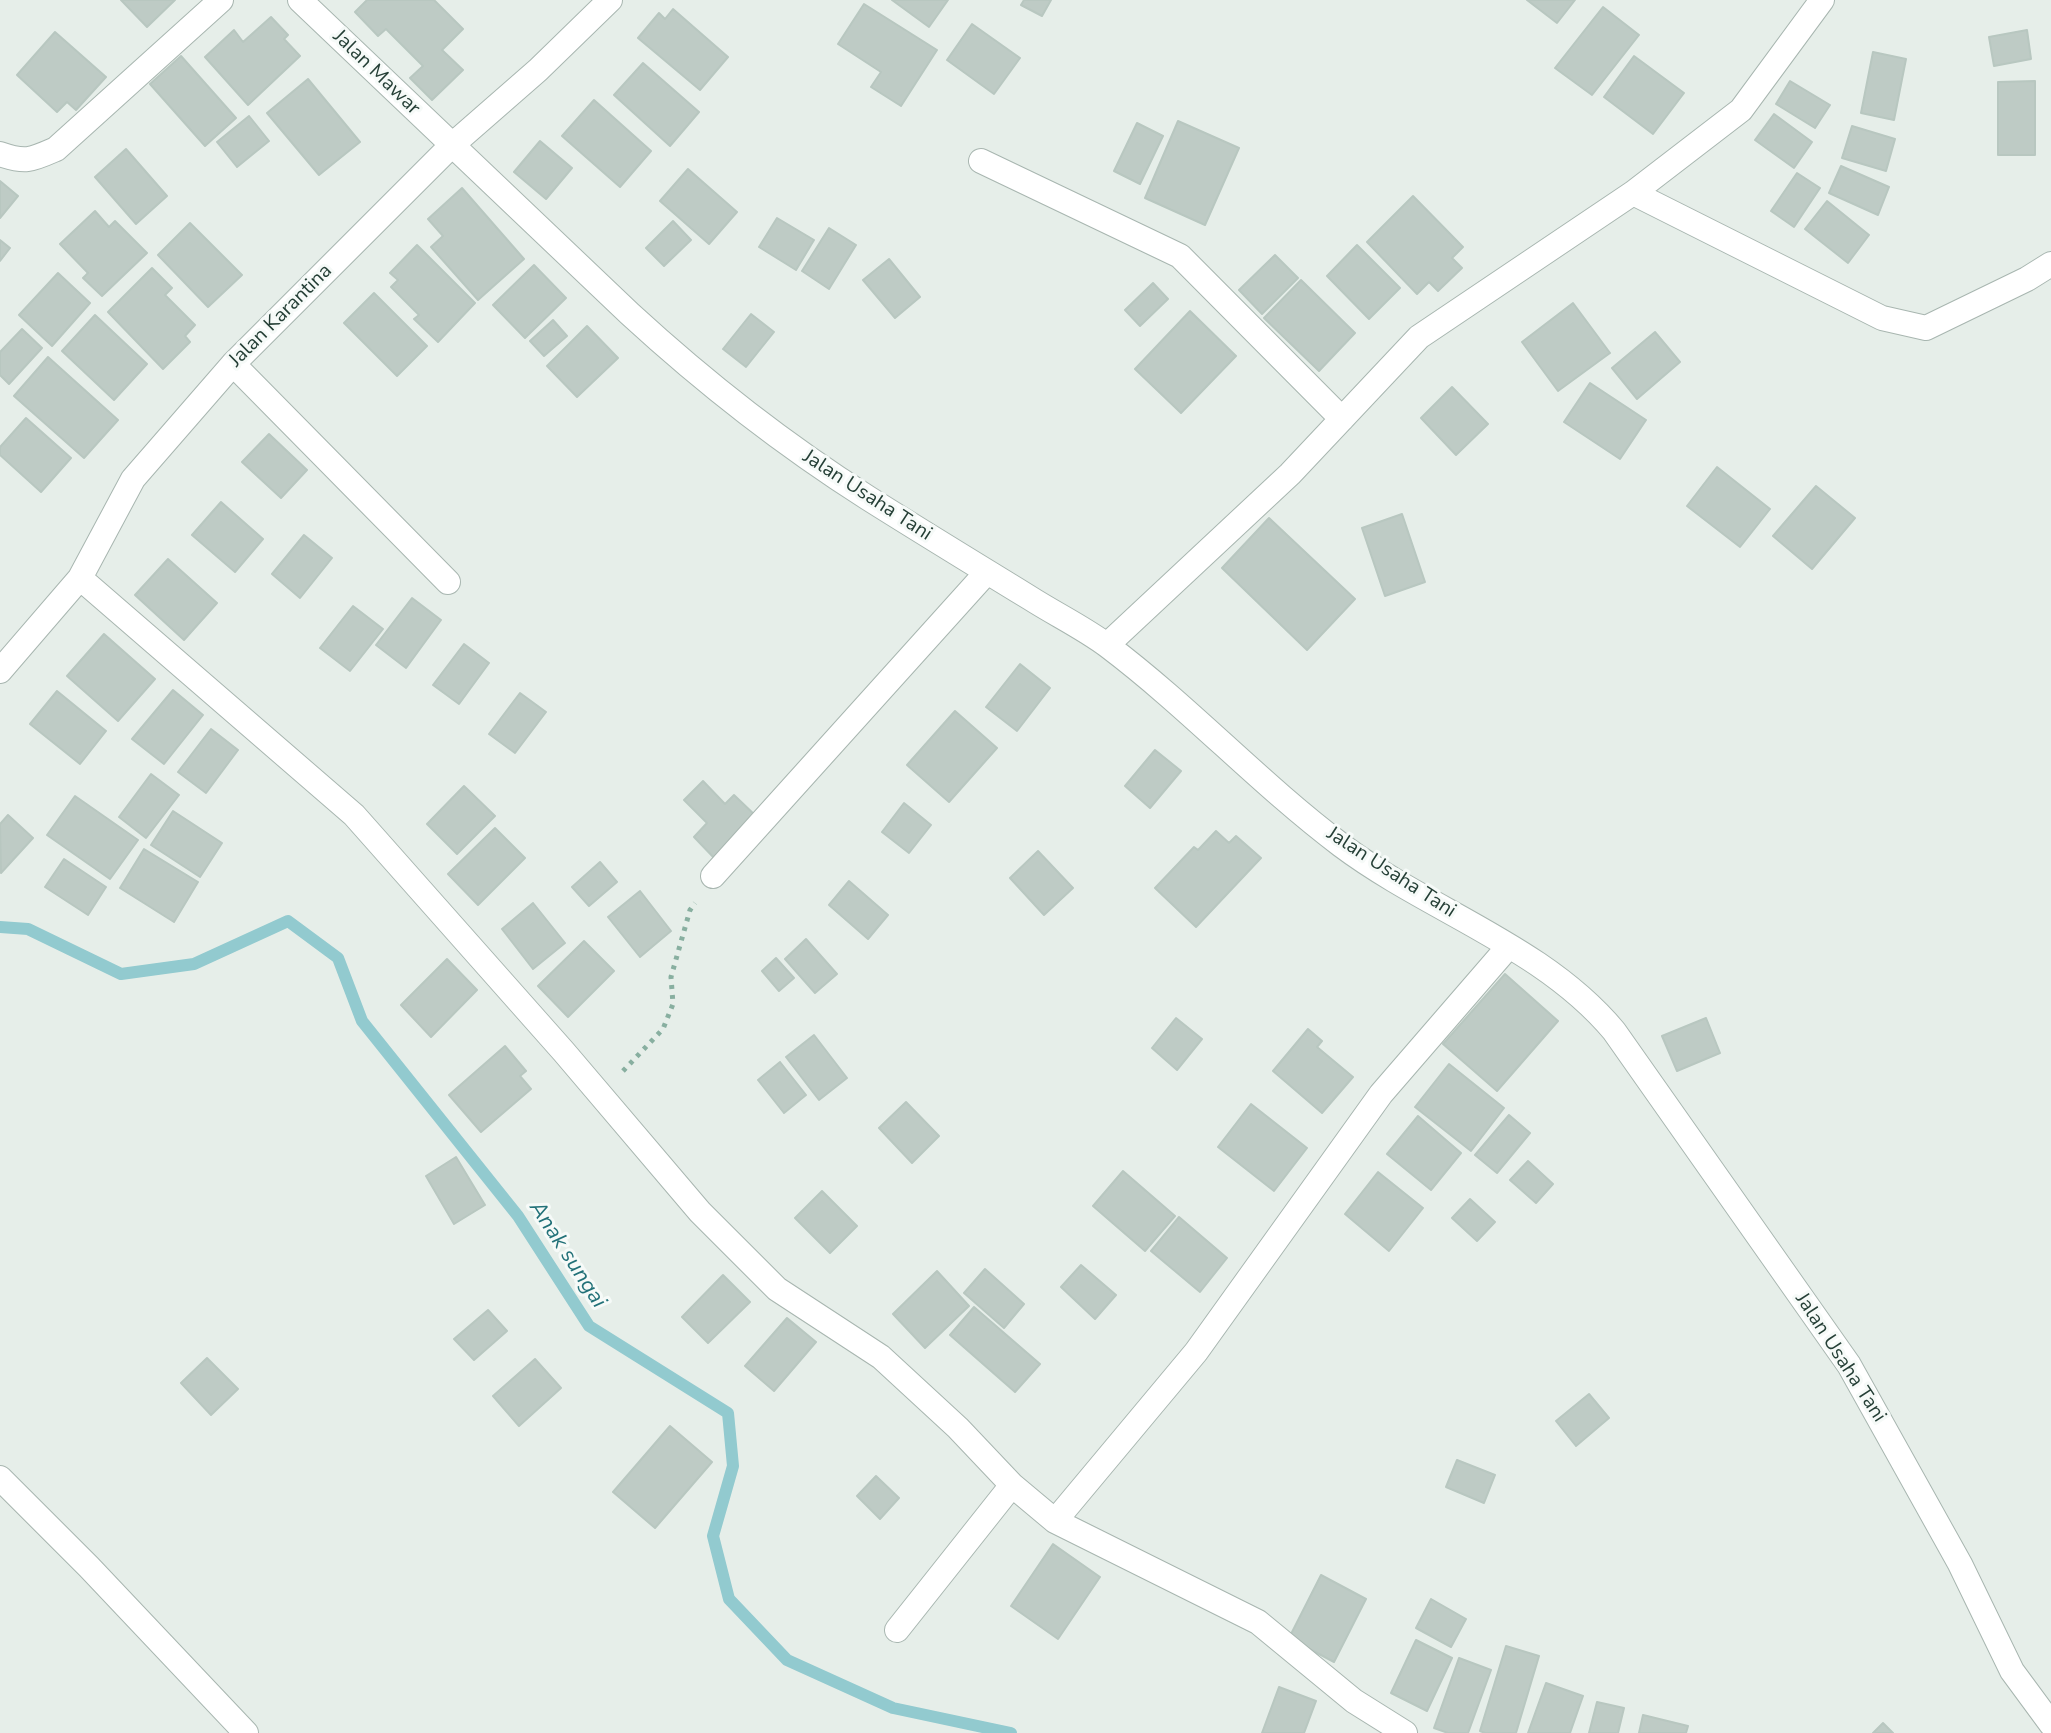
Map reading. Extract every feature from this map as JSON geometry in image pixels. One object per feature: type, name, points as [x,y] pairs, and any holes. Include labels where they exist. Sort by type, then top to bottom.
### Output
[{"type":"street","points":[[0,154],[31,160],[56,149],[221,0]]},
{"type":"street","name":"Jalan Mawar","points":[[300,0],[451,146]]},
{"type":"street","name":"Jalan Karantina","points":[[0,671],[80,578],[133,479],[233,364],[451,146],[538,70],[610,0]]},
{"type":"street","points":[[1107,645],[1290,474],[1419,337],[1633,193],[1741,110],[1822,0]]},
{"type":"street","name":"Jalan Usaha Tani","points":[[451,146],[652,335],[732,402],[805,457],[1107,645],[1342,846],[1422,897],[1509,946],[1592,1004],[1849,1365],[1960,1564],[2012,1671],[2051,1724]]},
{"type":"street","points":[[981,161],[1180,256],[1342,419]]},
{"type":"street","points":[[1633,193],[1882,318],[1926,328],[2027,279],[2051,264]]},
{"type":"street","points":[[233,364],[448,582]]},
{"type":"street","points":[[713,876],[987,572]]},
{"type":"street","points":[[80,578],[354,815],[700,1212],[777,1289],[881,1357],[958,1428],[1012,1485],[1055,1521],[1258,1622],[1354,1701],[1405,1733]]},
{"type":"street","points":[[1055,1521],[1196,1352],[1381,1094],[1509,946]]},
{"type":"street","points":[[0,1478],[246,1733]]},
{"type":"street","points":[[897,1630],[1012,1485]]},
{"type":"path","points":[[601,1095],[663,1029],[673,1004],[671,977],[690,910],[713,876]]},
{"type":"building","points":[[121,0],[175,0],[147,27]]},
{"type":"building","points":[[367,0],[434,0],[463,29],[442,50],[463,70],[432,100],[410,78],[423,66],[386,29],[378,36],[355,12]]},
{"type":"building","points":[[892,0],[948,0],[929,27]]},
{"type":"building","points":[[1024,0],[1051,0],[1042,16],[1021,5]]},
{"type":"building","points":[[1527,0],[1575,0],[1557,23]]},
{"type":"building","points":[[864,4],[937,50],[901,106],[871,87],[881,72],[838,44]]},
{"type":"building","points":[[1603,7],[1639,35],[1592,95],[1555,68]]},
{"type":"building","points":[[673,9],[728,57],[700,90],[638,38],[659,13],[665,19]]},
{"type":"building","points":[[271,17],[288,35],[284,39],[300,56],[248,105],[205,57],[234,30],[243,42]]},
{"type":"building","points":[[972,24],[1020,58],[994,94],[947,60]]},
{"type":"building","points":[[2027,30],[2031,59],[1994,66],[1989,37]]},
{"type":"building","points":[[55,32],[106,77],[76,110],[67,102],[57,112],[17,75]]},
{"type":"building","points":[[1873,52],[1906,59],[1894,120],[1861,113]]},
{"type":"building","points":[[181,56],[236,118],[205,146],[150,84]]},
{"type":"building","points":[[1634,56],[1684,93],[1653,134],[1604,97]]},
{"type":"building","points":[[643,63],[699,112],[670,146],[614,95]]},
{"type":"building","points":[[308,79],[360,142],[319,175],[267,113]]},
{"type":"building","points":[[1790,81],[1830,105],[1815,128],[1776,104]]},
{"type":"building","points":[[2035,81],[2035,155],[1998,155],[1998,82]]},
{"type":"building","points":[[594,100],[651,151],[620,187],[562,136]]},
{"type":"building","points":[[1774,114],[1812,142],[1794,168],[1755,140]]},
{"type":"building","points":[[249,116],[269,141],[237,167],[217,142]]},
{"type":"building","points":[[1178,121],[1239,148],[1205,225],[1145,198]]},
{"type":"building","points":[[1137,123],[1163,136],[1140,184],[1114,171]]},
{"type":"building","points":[[1852,126],[1895,139],[1886,171],[1842,158]]},
{"type":"building","points":[[540,141],[572,168],[546,199],[514,172]]},
{"type":"building","points":[[126,149],[167,196],[136,224],[95,177]]},
{"type":"building","points":[[1841,166],[1889,187],[1878,215],[1829,193]]},
{"type":"building","points":[[688,169],[737,212],[709,244],[660,201]]},
{"type":"building","points":[[1797,173],[1820,188],[1794,227],[1771,211]]},
{"type":"building","points":[[0,181],[18,196],[0,218]]},
{"type":"building","points":[[462,188],[524,259],[478,300],[431,247],[443,236],[428,219]]},
{"type":"building","points":[[1413,196],[1463,247],[1452,258],[1462,268],[1438,291],[1429,282],[1417,294],[1367,242]]},
{"type":"building","points":[[1827,201],[1869,235],[1848,263],[1805,229]]},
{"type":"building","points":[[95,211],[109,227],[115,221],[147,253],[102,296],[83,278],[88,273],[60,244]]},
{"type":"building","points":[[777,218],[814,240],[796,270],[759,247]]},
{"type":"building","points":[[673,221],[691,240],[664,266],[646,248]]},
{"type":"building","points":[[190,223],[242,275],[208,307],[158,255]]},
{"type":"building","points":[[829,228],[856,245],[829,289],[802,271]]},
{"type":"building","points":[[0,240],[10,248],[0,261]]},
{"type":"building","points":[[417,245],[475,303],[438,342],[414,319],[419,315],[391,287],[398,280],[390,273]]},
{"type":"building","points":[[1357,245],[1400,288],[1369,319],[1327,276]]},
{"type":"building","points":[[1275,255],[1298,278],[1262,314],[1239,290]]},
{"type":"building","points":[[889,259],[920,297],[895,318],[863,280]]},
{"type":"building","points":[[534,265],[566,298],[525,338],[493,305]]},
{"type":"building","points":[[152,268],[172,288],[165,295],[195,325],[185,336],[190,342],[163,369],[108,312]]},
{"type":"building","points":[[58,273],[90,303],[52,346],[19,315]]},
{"type":"building","points":[[1301,280],[1355,333],[1319,371],[1264,318]]},
{"type":"building","points":[[1153,283],[1168,299],[1140,326],[1125,310]]},
{"type":"building","points":[[374,293],[427,346],[397,376],[344,323]]},
{"type":"building","points":[[1573,303],[1610,353],[1558,391],[1522,342]]},
{"type":"building","points":[[1190,311],[1236,356],[1181,413],[1135,369]]},
{"type":"building","points":[[751,314],[774,332],[746,367],[723,349]]},
{"type":"building","points":[[95,315],[147,364],[114,400],[62,351]]},
{"type":"building","points":[[553,320],[567,336],[544,356],[530,341]]},
{"type":"building","points":[[587,326],[618,358],[577,397],[547,366]]},
{"type":"building","points":[[22,329],[42,348],[9,384],[0,375],[0,352]]},
{"type":"building","points":[[1655,332],[1680,362],[1637,399],[1612,368]]},
{"type":"building","points":[[48,357],[118,420],[84,458],[14,396]]},
{"type":"building","points":[[1590,383],[1646,420],[1620,459],[1564,422]]},
{"type":"building","points":[[1452,387],[1488,424],[1456,455],[1421,418]]},
{"type":"building","points":[[26,418],[71,458],[41,492],[0,455],[0,447]]},
{"type":"building","points":[[269,434],[307,470],[281,498],[242,462]]},
{"type":"building","points":[[1717,467],[1770,509],[1740,547],[1687,506]]},
{"type":"building","points":[[1816,486],[1855,518],[1812,569],[1773,536]]},
{"type":"building","points":[[221,502],[263,539],[235,572],[192,535]]},
{"type":"building","points":[[1402,514],[1425,582],[1385,596],[1362,528]]},
{"type":"building","points":[[1269,518],[1355,599],[1307,650],[1222,568]]},
{"type":"building","points":[[304,535],[332,558],[300,598],[272,574]]},
{"type":"building","points":[[168,559],[217,603],[184,640],[135,595]]},
{"type":"building","points":[[412,598],[441,620],[406,668],[376,645]]},
{"type":"building","points":[[353,606],[383,629],[350,671],[320,648]]},
{"type":"building","points":[[104,634],[155,679],[118,721],[67,676]]},
{"type":"building","points":[[464,644],[489,663],[459,704],[433,685]]},
{"type":"building","points":[[1020,664],[1050,688],[1017,731],[986,707]]},
{"type":"building","points":[[173,690],[203,715],[164,764],[132,739]]},
{"type":"building","points":[[57,691],[106,731],[80,764],[30,724]]},
{"type":"building","points":[[520,693],[546,712],[515,753],[489,734]]},
{"type":"building","points":[[955,711],[997,748],[949,802],[907,765]]},
{"type":"building","points":[[211,729],[238,750],[206,793],[178,772]]},
{"type":"building","points":[[1155,750],[1181,771],[1150,808],[1125,786]]},
{"type":"building","points":[[151,774],[179,795],[146,838],[119,817]]},
{"type":"building","points":[[703,781],[725,804],[734,795],[758,818],[716,860],[694,837],[707,823],[684,800]]},
{"type":"building","points":[[464,786],[495,816],[457,854],[427,824]]},
{"type":"building","points":[[75,796],[138,840],[110,879],[47,835]]},
{"type":"building","points":[[904,803],[931,825],[909,853],[882,832]]},
{"type":"building","points":[[173,811],[222,843],[200,877],[151,845]]},
{"type":"building","points":[[8,815],[33,838],[1,873],[0,824]]},
{"type":"building","points":[[495,828],[525,858],[478,905],[448,874]]},
{"type":"building","points":[[1216,831],[1229,843],[1236,836],[1261,858],[1196,927],[1155,888],[1194,847],[1198,850]]},
{"type":"building","points":[[144,849],[198,882],[174,922],[120,888]]},
{"type":"building","points":[[1038,851],[1073,888],[1044,915],[1010,878]]},
{"type":"building","points":[[64,859],[106,887],[88,915],[45,887]]},
{"type":"building","points":[[600,862],[617,882],[589,906],[572,887]]},
{"type":"building","points":[[849,881],[888,915],[868,939],[829,905]]},
{"type":"building","points":[[640,891],[671,931],[640,957],[608,917]]},
{"type":"building","points":[[533,903],[565,943],[533,969],[502,929]]},
{"type":"building","points":[[806,939],[837,974],[815,993],[785,959]]},
{"type":"building","points":[[584,941],[614,971],[568,1017],[538,986]]},
{"type":"building","points":[[776,958],[794,978],[779,991],[762,971]]},
{"type":"building","points":[[447,959],[477,990],[431,1037],[401,1005]]},
{"type":"building","points":[[1505,974],[1558,1021],[1497,1091],[1443,1044]]},
{"type":"building","points":[[1176,1018],[1202,1039],[1177,1070],[1152,1048]]},
{"type":"building","points":[[1706,1018],[1720,1053],[1677,1071],[1662,1036]]},
{"type":"building","points":[[1308,1029],[1322,1041],[1317,1047],[1353,1077],[1322,1113],[1273,1071]]},
{"type":"building","points":[[814,1035],[847,1078],[819,1100],[786,1057]]},
{"type":"building","points":[[505,1046],[526,1071],[520,1076],[531,1089],[481,1132],[449,1095]]},
{"type":"building","points":[[780,1062],[806,1095],[784,1113],[758,1080]]},
{"type":"building","points":[[1449,1064],[1504,1108],[1471,1151],[1415,1107]]},
{"type":"building","points":[[906,1102],[939,1136],[912,1163],[879,1128]]},
{"type":"building","points":[[1251,1104],[1307,1148],[1274,1191],[1218,1147]]},
{"type":"building","points":[[1509,1115],[1530,1133],[1497,1173],[1475,1155]]},
{"type":"building","points":[[1418,1116],[1461,1153],[1431,1190],[1387,1154]]},
{"type":"building","points":[[456,1157],[485,1205],[454,1224],[426,1176]]},
{"type":"building","points":[[1528,1161],[1553,1184],[1536,1203],[1510,1180]]},
{"type":"building","points":[[1123,1171],[1175,1216],[1145,1251],[1093,1206]]},
{"type":"building","points":[[1378,1172],[1423,1208],[1389,1251],[1345,1214]]},
{"type":"building","points":[[822,1191],[857,1226],[830,1253],[795,1218]]},
{"type":"building","points":[[1470,1199],[1495,1222],[1477,1241],[1452,1218]]},
{"type":"building","points":[[1179,1217],[1227,1258],[1200,1292],[1151,1251]]},
{"type":"building","points":[[1081,1265],[1116,1295],[1095,1319],[1061,1287]]},
{"type":"building","points":[[985,1269],[1024,1304],[1004,1328],[964,1293]]},
{"type":"building","points":[[937,1271],[969,1306],[925,1348],[893,1314]]},
{"type":"building","points":[[723,1275],[750,1302],[708,1343],[682,1317]]},
{"type":"building","points":[[974,1307],[1040,1364],[1015,1392],[950,1335]]},
{"type":"building","points":[[488,1310],[507,1331],[474,1360],[454,1339]]},
{"type":"building","points":[[787,1318],[816,1342],[774,1391],[745,1366]]},
{"type":"building","points":[[207,1358],[238,1389],[211,1415],[181,1383]]},
{"type":"building","points":[[535,1359],[561,1388],[519,1426],[493,1396]]},
{"type":"building","points":[[1589,1394],[1609,1418],[1576,1446],[1556,1421]]},
{"type":"building","points":[[670,1426],[712,1462],[655,1528],[613,1492]]},
{"type":"building","points":[[1457,1460],[1495,1475],[1484,1503],[1446,1487]]},
{"type":"building","points":[[876,1476],[899,1498],[880,1519],[857,1496]]},
{"type":"building","points":[[1053,1544],[1100,1577],[1058,1639],[1011,1606]]},
{"type":"building","points":[[1321,1575],[1366,1599],[1334,1662],[1289,1638]]},
{"type":"building","points":[[1431,1599],[1466,1619],[1451,1647],[1416,1628]]},
{"type":"building","points":[[1416,1640],[1452,1658],[1427,1711],[1391,1693]]},
{"type":"building","points":[[1506,1646],[1539,1656],[1516,1733],[1485,1733],[1480,1731]]},
{"type":"building","points":[[1459,1658],[1491,1670],[1468,1733],[1448,1733],[1434,1728]]},
{"type":"building","points":[[1546,1683],[1583,1696],[1570,1733],[1528,1733]]},
{"type":"building","points":[[1279,1687],[1316,1701],[1304,1733],[1262,1733]]},
{"type":"building","points":[[1597,1702],[1624,1708],[1618,1733],[1589,1733]]},
{"type":"building","points":[[1643,1715],[1688,1726],[1686,1733],[1639,1733]]},
{"type":"building","points":[[1883,1723],[1893,1733],[1873,1733]]},
{"type":"waterway","name":"Anak sungai","points":[[0,927],[28,929],[121,974],[194,964],[288,921],[338,958],[362,1021],[518,1216],[589,1326],[728,1413],[733,1466],[713,1536],[729,1599],[787,1660],[893,1708],[1011,1733]]}]
